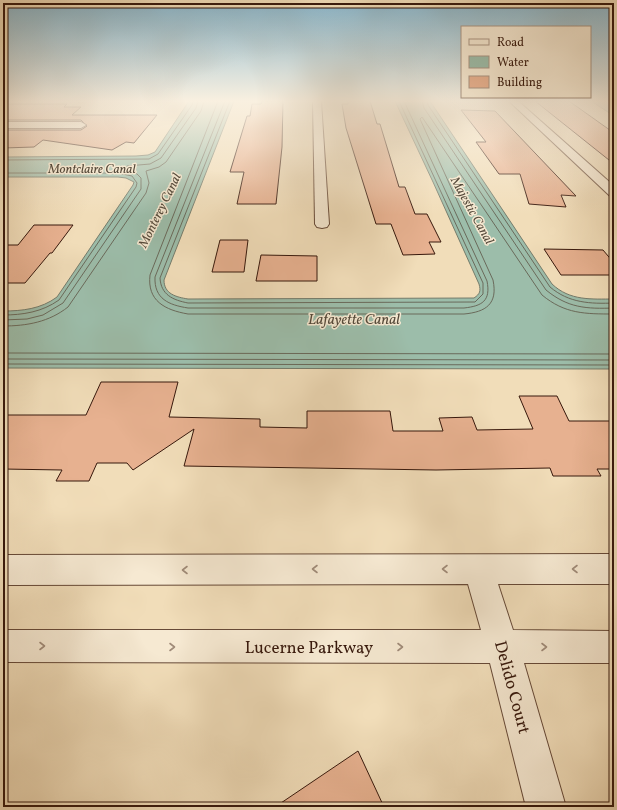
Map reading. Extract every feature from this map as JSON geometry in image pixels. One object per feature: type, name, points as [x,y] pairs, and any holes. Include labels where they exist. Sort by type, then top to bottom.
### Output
[{"type":"street","points":[[319,139],[322,224]]},
{"type":"street","points":[[554,139],[614,193]]},
{"type":"street","points":[[3,570],[614,568]]},
{"type":"street","name":"Delido Court","points":[[478,569],[503,648],[546,807]]},
{"type":"street","name":"Lucerne Parkway","points":[[3,646],[614,647]]},
{"type":"water","points":[[164,139],[219,139],[164,280],[166,289],[172,294],[188,299],[474,298],[480,292],[479,284],[413,139],[455,139],[552,284],[566,294],[581,298],[614,299],[614,369],[3,368],[3,311],[38,307],[57,297],[134,182],[126,178],[118,177],[3,177],[3,157],[136,156],[148,155],[155,152]]},
{"type":"building","points":[[3,139],[137,139],[134,143],[126,142],[112,150],[43,140],[34,147],[3,148]]},
{"type":"building","points":[[240,139],[282,139],[276,204],[237,204],[244,172],[230,172]]},
{"type":"building","points":[[349,139],[384,139],[399,187],[405,187],[415,214],[427,214],[441,242],[429,242],[435,254],[403,255],[391,224],[376,224]]},
{"type":"building","points":[[484,139],[521,139],[576,196],[561,195],[566,207],[529,204],[520,174],[499,174],[476,142],[486,142]]},
{"type":"building","points":[[582,139],[614,139],[614,164]]},
{"type":"building","points":[[34,225],[73,225],[52,253],[50,253],[25,283],[3,283],[3,245],[18,245]]},
{"type":"building","points":[[220,240],[248,240],[244,272],[212,272]]},
{"type":"building","points":[[544,249],[603,250],[614,263],[614,275],[561,275]]},
{"type":"building","points":[[261,255],[317,256],[317,281],[256,281]]},
{"type":"building","points":[[101,382],[178,382],[169,417],[260,419],[260,427],[307,428],[307,411],[390,411],[393,431],[443,431],[439,418],[472,417],[477,430],[533,429],[519,396],[557,396],[569,421],[614,421],[614,469],[597,469],[601,476],[553,476],[550,468],[436,470],[184,466],[194,429],[133,470],[127,463],[97,463],[89,481],[56,481],[62,470],[3,469],[3,415],[86,415]]},
{"type":"building","points":[[358,751],[384,807],[275,807]]},
{"type":"water label","name":"Montclaire Canal","points":[[92,168]]},
{"type":"water label","name":"Monterey Canal","points":[[159,210]]},
{"type":"water label","name":"Majestic Canal","points":[[473,210]]},
{"type":"water label","name":"Lafayette Canal","points":[[354,319]]}]
